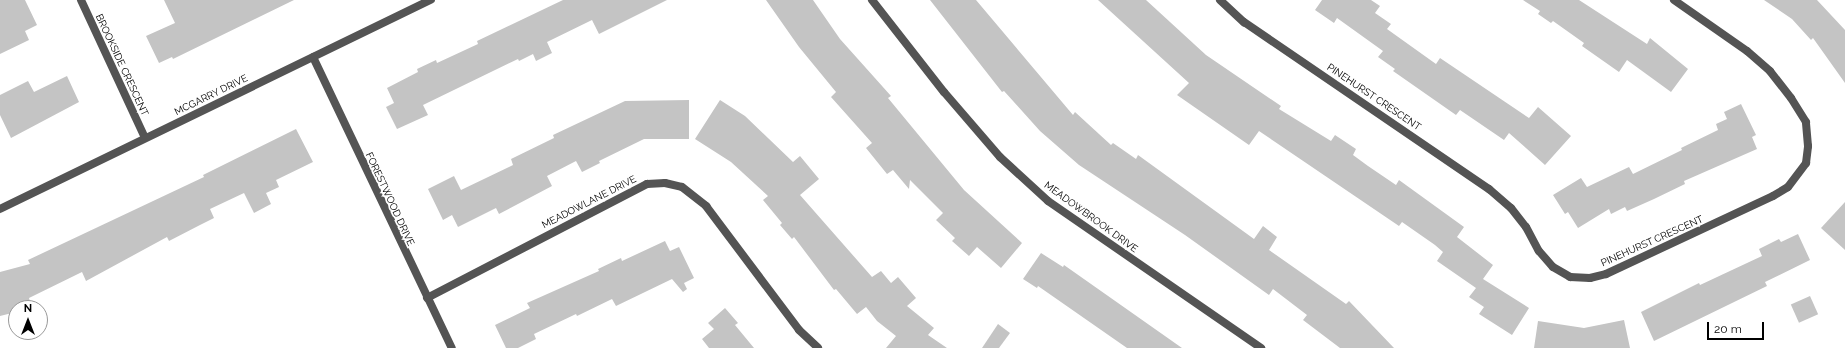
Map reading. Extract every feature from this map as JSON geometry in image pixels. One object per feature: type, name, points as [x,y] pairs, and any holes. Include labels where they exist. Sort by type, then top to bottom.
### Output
[{"type":"street","name":"BROOKSIDE CRESCENT","points":[[81,0],[145,138]]},
{"type":"street","name":"MCGARRY DRIVE","points":[[0,209],[431,0]]},
{"type":"street","name":"MEADOWBROOK DRIVE","points":[[872,0],[944,92],[1000,157],[1048,201],[1261,348]]},
{"type":"street","name":"PINEHURST CRESCENT","points":[[1220,0],[1244,22],[1489,189],[1511,208],[1526,227],[1538,251],[1553,267],[1570,277],[1590,278],[1606,274],[1773,196],[1788,187],[1806,163],[1808,146],[1806,122],[1792,98],[1770,71],[1747,51],[1674,0]]},
{"type":"street","name":"FORESTWOOD DRIVE","points":[[313,57],[452,348]]},
{"type":"street","name":"MEADOWLANE DRIVE","points":[[427,298],[646,184],[665,183],[682,187],[706,206],[799,330],[818,348]]},
{"type":"building","points":[[0,0],[25,0],[37,25],[25,31],[29,40],[0,54]]},
{"type":"building","points":[[164,0],[294,0],[173,59],[172,57],[159,63],[146,36],[175,23]]},
{"type":"building","points":[[563,0],[667,0],[599,34],[592,20],[547,42],[552,53],[536,61],[533,54],[519,61],[518,59],[423,105],[428,115],[397,129],[386,107],[394,103],[387,88],[418,72],[417,69],[436,60],[437,63],[478,44],[477,41]]},
{"type":"building","points":[[766,0],[813,0],[840,39],[891,96],[888,98],[964,190],[1022,243],[1001,268],[977,247],[969,256],[952,241],[955,238],[936,220],[943,213],[910,180],[909,189],[893,170],[887,174],[866,148],[872,143],[831,97],[836,92],[799,47]]},
{"type":"building","points":[[930,0],[976,0],[1073,115],[1075,112],[1111,145],[1113,143],[1136,159],[1138,155],[1254,239],[1263,226],[1277,237],[1269,250],[1346,304],[1349,301],[1394,348],[1340,348],[1303,320],[1307,315],[1273,289],[1269,295],[1185,235],[1079,165],[1040,131],[1004,91],[1002,92]]},
{"type":"building","points":[[1098,0],[1146,0],[1206,55],[1281,106],[1279,109],[1331,141],[1335,135],[1356,149],[1353,155],[1368,166],[1396,185],[1399,180],[1464,227],[1457,237],[1493,265],[1483,279],[1529,308],[1512,335],[1479,314],[1484,307],[1469,297],[1476,288],[1437,261],[1443,252],[1435,245],[1402,222],[1399,226],[1259,131],[1249,145],[1177,95],[1189,83]]},
{"type":"building","points":[[1322,0],[1371,0],[1380,6],[1375,13],[1391,24],[1387,29],[1436,64],[1440,58],[1529,118],[1538,107],[1571,136],[1545,165],[1509,133],[1504,140],[1460,110],[1456,115],[1393,71],[1395,69],[1378,57],[1383,51],[1337,18],[1334,23],[1315,10]]},
{"type":"building","points":[[1523,0],[1579,0],[1647,44],[1650,38],[1688,69],[1671,92],[1627,60],[1619,72],[1582,46],[1584,43],[1553,21],[1551,23],[1538,14],[1540,11]]},
{"type":"building","points":[[1764,0],[1817,0],[1845,30],[1845,83],[1813,38],[1811,40],[1792,19]]},
{"type":"building","points":[[67,76],[79,102],[11,138],[0,115],[0,95],[28,81],[34,92]]},
{"type":"building","points":[[689,100],[689,139],[644,139],[599,161],[600,163],[582,172],[576,161],[547,176],[552,186],[499,214],[496,208],[458,227],[452,215],[443,220],[428,189],[454,176],[461,190],[513,165],[511,159],[554,138],[553,135],[625,101]]},
{"type":"building","points":[[720,100],[745,116],[793,162],[800,156],[819,179],[800,195],[872,277],[881,271],[891,283],[898,277],[916,298],[907,306],[934,328],[928,335],[947,348],[886,348],[896,336],[877,321],[866,307],[857,314],[836,289],[834,290],[794,237],[792,239],[780,225],[782,223],[763,200],[768,196],[731,162],[695,139]]},
{"type":"building","points":[[1741,104],[1756,135],[1752,137],[1757,149],[1684,181],[1685,184],[1627,211],[1625,207],[1611,214],[1609,209],[1578,228],[1568,212],[1565,214],[1553,195],[1581,178],[1587,187],[1629,167],[1633,174],[1682,150],[1681,148],[1718,130],[1716,124],[1727,119],[1724,112]]},
{"type":"building","points":[[296,129],[313,162],[276,180],[279,187],[266,193],[271,204],[254,213],[244,193],[210,209],[214,218],[169,241],[167,237],[86,281],[82,272],[29,298],[30,300],[8,300],[8,314],[0,316],[0,272],[30,264],[28,260],[204,177],[203,175]]},
{"type":"building","points":[[1845,202],[1845,250],[1821,228]]},
{"type":"building","points":[[1798,234],[1810,260],[1765,282],[1767,286],[1654,341],[1641,312],[1699,283],[1700,285],[1762,256],[1759,249],[1779,239],[1781,242]]},
{"type":"building","points":[[665,241],[670,251],[679,247],[694,278],[684,283],[687,289],[683,292],[672,279],[616,306],[612,299],[577,316],[576,314],[534,334],[536,339],[518,348],[506,348],[495,325],[530,308],[527,303],[599,271],[598,269],[621,258],[622,261]]},
{"type":"building","points":[[1041,253],[1063,267],[1064,265],[1182,348],[1127,348],[1038,286],[1037,288],[1023,279]]},
{"type":"building","points":[[1810,296],[1818,314],[1799,323],[1791,305]]},
{"type":"building","points":[[725,308],[738,323],[735,325],[754,348],[709,348],[702,339],[714,329],[708,323]]},
{"type":"building","points":[[1624,320],[1630,348],[1534,348],[1538,321],[1584,328]]},
{"type":"building","points":[[998,324],[1010,333],[999,348],[982,348]]}]
